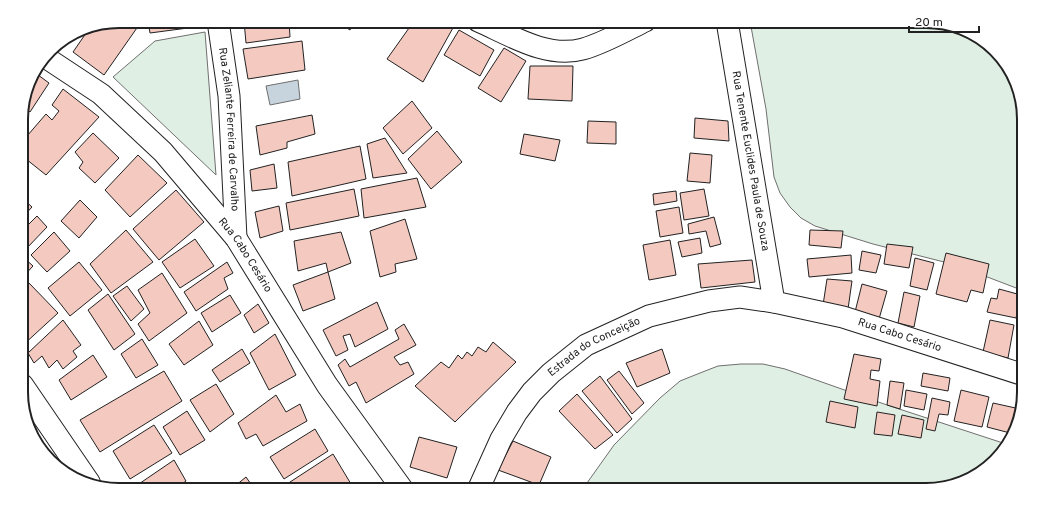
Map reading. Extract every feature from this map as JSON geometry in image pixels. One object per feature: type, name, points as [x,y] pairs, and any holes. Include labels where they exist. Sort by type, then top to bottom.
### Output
[{"type":"street","name":"Rua Zeliante Ferreira de Carvalho","points":[[219,28],[229,96],[236,238]]},
{"type":"street","points":[[493,28],[531,45],[565,51],[582,49],[629,28]]},
{"type":"street","name":"Rua Tenente Euclides Paula de Souza","points":[[728,28],[774,302]]},
{"type":"street","name":"Rua Cabo Cesário","points":[[50,60],[101,94],[163,152],[236,238],[327,385],[398,483]]},
{"type":"street","name":"Estrada do Conceição","points":[[481,483],[501,439],[517,412],[532,392],[551,373],[586,346],[649,316],[709,301],[740,297],[774,302]]},
{"type":"street","name":"Rua Cabo Cesário","points":[[774,302],[843,317],[1017,373]]},
{"type":"street","points":[[28,394],[83,476]]},
{"type":"green space","points":[[751,28],[932,28],[950,31],[972,40],[998,64],[1005,74],[1014,95],[1017,119],[1017,288],[956,265],[873,244],[815,226],[801,218],[790,207],[780,193],[774,177],[766,109]]},
{"type":"green space","points":[[205,32],[216,175],[113,77],[155,41]]},
{"type":"green space","points":[[763,364],[785,369],[887,405],[1001,443],[990,456],[972,471],[950,480],[932,483],[587,483],[614,445],[660,398],[680,381],[718,366]]},
{"type":"shaded area","points":[[298,80],[300,99],[270,105],[266,86]]},
{"type":"building","points":[[137,28],[104,75],[73,52],[85,35],[107,29]]},
{"type":"building","points":[[149,28],[188,28],[150,33]]},
{"type":"building","points":[[245,28],[289,28],[290,37],[246,43]]},
{"type":"building","points":[[409,28],[453,28],[423,82],[387,59]]},
{"type":"building","points":[[459,30],[494,50],[480,76],[444,55]]},
{"type":"building","points":[[302,41],[305,70],[248,79],[243,49]]},
{"type":"building","points":[[504,48],[526,61],[501,102],[478,88]]},
{"type":"building","points":[[530,66],[573,66],[572,101],[528,99]]},
{"type":"building","points":[[39,76],[49,83],[30,112],[28,111],[31,95]]},
{"type":"building","points":[[63,89],[99,117],[46,175],[28,161],[28,135],[46,114],[52,120],[59,111],[52,105]]},
{"type":"building","points":[[412,101],[432,128],[403,154],[383,128]]},
{"type":"building","points":[[312,115],[315,134],[287,142],[287,148],[260,155],[256,126]]},
{"type":"building","points":[[695,118],[728,121],[729,141],[694,138]]},
{"type":"building","points":[[588,121],[616,122],[616,144],[587,143]]},
{"type":"building","points":[[437,131],[462,162],[431,189],[408,159]]},
{"type":"building","points":[[93,133],[119,158],[95,183],[79,168],[83,162],[75,152]]},
{"type":"building","points":[[524,134],[560,140],[555,161],[520,154]]},
{"type":"building","points":[[385,138],[407,173],[373,178],[367,144]]},
{"type":"building","points":[[360,146],[366,179],[292,196],[288,162]]},
{"type":"building","points":[[690,153],[712,155],[710,183],[687,181]]},
{"type":"building","points":[[138,155],[167,183],[130,217],[105,190]]},
{"type":"building","points":[[274,164],[277,188],[252,191],[250,170]]},
{"type":"building","points":[[417,178],[426,207],[364,218],[361,189]]},
{"type":"building","points":[[354,189],[359,216],[290,230],[286,203]]},
{"type":"building","points":[[704,189],[709,216],[684,220],[680,193]]},
{"type":"building","points":[[176,190],[204,222],[159,260],[133,229]]},
{"type":"building","points":[[676,191],[677,201],[654,205],[653,194]]},
{"type":"building","points":[[80,200],[97,217],[79,238],[61,221]]},
{"type":"building","points":[[28,203],[32,207],[28,211]]},
{"type":"building","points":[[279,206],[283,231],[260,238],[255,212]]},
{"type":"building","points":[[679,207],[683,233],[660,237],[656,211]]},
{"type":"building","points":[[37,216],[47,227],[28,247],[28,225]]},
{"type":"building","points":[[714,217],[721,244],[710,247],[706,231],[689,234],[688,224]]},
{"type":"building","points":[[405,219],[417,259],[395,264],[396,272],[380,277],[370,231]]},
{"type":"building","points":[[126,230],[153,262],[111,293],[90,264]]},
{"type":"building","points":[[810,230],[843,231],[841,248],[809,245]]},
{"type":"building","points":[[54,232],[70,251],[47,272],[31,255]]},
{"type":"building","points":[[341,232],[351,263],[328,272],[326,263],[298,271],[294,241]]},
{"type":"building","points":[[700,238],[702,253],[682,257],[678,242]]},
{"type":"building","points":[[195,239],[214,266],[180,288],[162,262]]},
{"type":"building","points":[[670,240],[676,275],[649,280],[643,245]]},
{"type":"building","points":[[887,244],[913,247],[909,268],[884,264]]},
{"type":"building","points":[[862,251],[881,255],[876,273],[859,270]]},
{"type":"building","points":[[946,253],[989,264],[983,293],[971,290],[967,302],[936,294]]},
{"type":"building","points":[[851,255],[852,273],[809,277],[807,259]]},
{"type":"building","points":[[915,258],[934,263],[927,290],[910,286]]},
{"type":"building","points":[[752,260],[755,282],[701,288],[698,264]]},
{"type":"building","points":[[28,261],[33,266],[28,271]]},
{"type":"building","points":[[79,262],[102,290],[70,316],[48,288]]},
{"type":"building","points":[[227,262],[233,273],[224,278],[228,289],[196,311],[184,292]]},
{"type":"building","points":[[328,272],[335,299],[303,311],[293,285]]},
{"type":"building","points":[[162,273],[187,313],[149,341],[138,324],[150,313],[138,290]]},
{"type":"building","points":[[827,279],[852,281],[848,309],[823,305]]},
{"type":"building","points":[[29,283],[58,313],[28,340]]},
{"type":"building","points":[[862,284],[887,291],[879,319],[855,312]]},
{"type":"building","points":[[127,286],[144,309],[131,321],[113,296]]},
{"type":"building","points":[[999,289],[1017,294],[1016,318],[987,312],[991,298],[997,299]]},
{"type":"building","points":[[904,292],[920,296],[914,327],[898,323]]},
{"type":"building","points":[[108,294],[135,334],[114,350],[88,310]]},
{"type":"building","points":[[230,295],[241,313],[212,332],[201,313]]},
{"type":"building","points":[[377,302],[388,329],[355,347],[350,334],[343,336],[348,350],[336,356],[323,330]]},
{"type":"building","points":[[258,304],[269,323],[254,333],[244,315]]},
{"type":"building","points":[[63,320],[81,345],[73,351],[77,357],[63,369],[57,360],[49,368],[42,356],[34,363],[28,353]]},
{"type":"building","points":[[990,320],[1014,325],[1008,358],[983,352]]},
{"type":"building","points":[[199,321],[213,345],[184,365],[169,344]]},
{"type":"building","points":[[404,324],[416,345],[394,357],[400,365],[408,362],[414,374],[366,403],[356,382],[349,386],[338,365],[345,359],[350,367],[399,339],[395,330]]},
{"type":"building","points":[[275,334],[296,375],[269,390],[250,353]]},
{"type":"building","points":[[142,339],[158,365],[136,378],[121,354]]},
{"type":"building","points":[[493,342],[516,362],[455,422],[415,386],[441,362],[449,368],[458,355],[462,359],[467,352],[472,356],[478,347],[486,352]]},
{"type":"building","points":[[242,349],[250,363],[220,382],[212,370]]},
{"type":"building","points":[[662,349],[670,373],[637,387],[626,363]]},
{"type":"building","points":[[854,354],[881,359],[879,371],[871,370],[870,379],[880,381],[877,406],[844,399]]},
{"type":"building","points":[[93,355],[107,377],[71,400],[59,380]]},
{"type":"building","points":[[164,371],[182,401],[100,452],[80,420]]},
{"type":"building","points":[[619,371],[644,403],[632,414],[607,380]]},
{"type":"building","points":[[923,373],[950,378],[948,391],[921,386]]},
{"type":"building","points":[[600,376],[632,419],[617,433],[582,391]]},
{"type":"building","points":[[890,381],[904,383],[900,409],[887,405]]},
{"type":"building","points":[[216,384],[234,414],[210,432],[190,400]]},
{"type":"building","points":[[906,390],[927,394],[924,410],[904,406]]},
{"type":"building","points":[[961,390],[989,397],[982,427],[954,421]]},
{"type":"building","points":[[577,394],[613,435],[595,449],[559,411]]},
{"type":"building","points":[[276,395],[286,412],[300,404],[307,421],[263,446],[256,434],[246,439],[238,423]]},
{"type":"building","points":[[932,398],[950,402],[948,415],[939,414],[935,431],[926,429]]},
{"type":"building","points":[[830,401],[858,407],[855,428],[826,422]]},
{"type":"building","points":[[993,403],[1015,408],[1008,432],[987,427]]},
{"type":"building","points":[[187,411],[205,440],[180,455],[163,427]]},
{"type":"building","points":[[877,412],[895,415],[892,436],[874,434]]},
{"type":"building","points":[[902,415],[924,420],[921,438],[898,434]]},
{"type":"building","points":[[154,425],[172,453],[130,479],[113,451]]},
{"type":"building","points":[[315,429],[328,451],[284,479],[270,457]]},
{"type":"building","points":[[419,437],[457,447],[447,478],[410,467]]},
{"type":"building","points":[[513,441],[551,457],[540,483],[534,483],[498,470]]},
{"type":"building","points":[[333,454],[350,483],[289,483]]},
{"type":"building","points":[[174,460],[186,481],[183,483],[140,483]]},
{"type":"building","points":[[246,477],[250,483],[239,483]]}]
